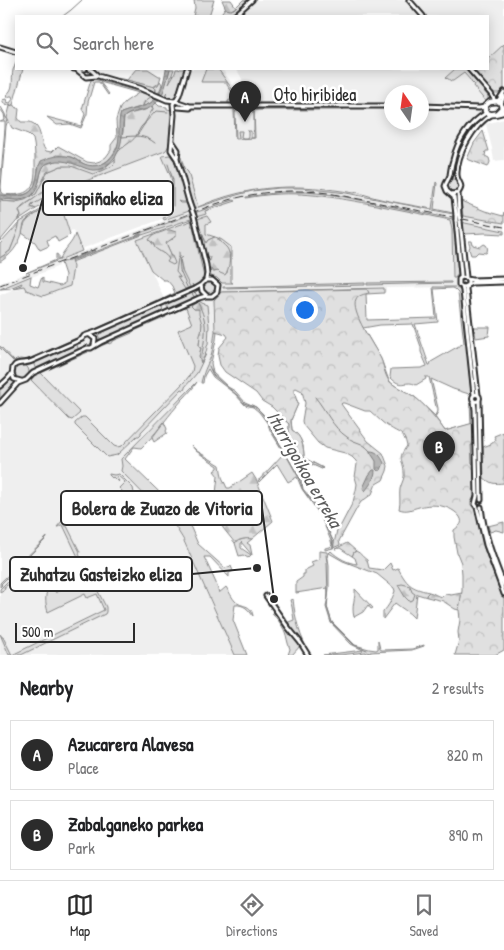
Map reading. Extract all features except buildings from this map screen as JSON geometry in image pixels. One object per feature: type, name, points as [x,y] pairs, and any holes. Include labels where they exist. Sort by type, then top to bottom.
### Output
[{"type":"main road","points":[[485,110],[498,104],[501,110],[494,114]]},
{"type":"main road","points":[[485,110],[494,114],[504,112]]},
{"type":"street","points":[[235,15],[252,0]]},
{"type":"street","points":[[409,0],[422,15]]},
{"type":"street","points":[[0,46],[15,52]]},
{"type":"street","points":[[77,70],[85,77],[98,76],[139,88],[176,104]]},
{"type":"street","points":[[83,70],[83,74]]},
{"type":"street","points":[[89,77],[91,70]]},
{"type":"street","points":[[91,70],[98,76]]},
{"type":"street","points":[[187,70],[176,104],[172,129],[174,148],[171,150],[175,153],[190,202],[208,279]]},
{"type":"street","points":[[470,70],[498,104]]},
{"type":"street","points":[[498,104],[504,92]]},
{"type":"street","points":[[498,104],[504,96]]},
{"type":"street","name":"Oto hiribidea","points":[[176,104],[190,106],[384,106]]},
{"type":"street","points":[[429,107],[479,108],[485,110],[472,123],[460,140],[453,157],[450,176],[445,184],[446,189],[454,198],[467,278],[466,288],[476,395],[472,398],[475,410],[477,495],[475,504],[479,507],[487,537],[504,585]]},
{"type":"street","points":[[457,215],[458,193],[461,187],[457,176],[458,164],[466,144],[476,128],[494,114]]},
{"type":"street","points":[[448,180],[454,178],[458,180]]},
{"type":"street","points":[[452,194],[458,193]]},
{"type":"street","points":[[458,221],[462,274],[458,282],[463,291],[476,395],[479,397],[481,500],[483,504],[479,507]]},
{"type":"street","points":[[460,277],[470,280],[504,281]]},
{"type":"street","points":[[28,369],[87,335],[201,285],[208,279]]},
{"type":"street","points":[[0,386],[12,373],[15,365],[21,363],[32,372],[87,348],[91,348],[206,296],[216,294],[218,290],[217,283],[208,279]]},
{"type":"street","points":[[462,287],[467,284],[504,281]]},
{"type":"street","points":[[201,285],[202,291],[206,296]]},
{"type":"street","points":[[90,335],[95,339],[94,346]]},
{"type":"street","points":[[82,339],[82,345],[87,348]]},
{"type":"street","points":[[0,403],[21,381],[26,380],[28,369]]},
{"type":"street","points":[[12,373],[14,378],[21,381]]},
{"type":"street","points":[[474,401],[477,402],[479,400]]},
{"type":"street","points":[[476,500],[481,500]]},
{"type":"street","points":[[479,507],[486,545],[504,594]]},
{"type":"street","points":[[266,596],[308,655]]},
{"type":"shaded area","points":[[249,0],[504,0],[504,44],[489,58],[489,15],[230,15]]},
{"type":"shaded area","points":[[185,70],[223,70],[244,101],[244,104],[252,104],[253,102],[237,70],[477,70],[469,76],[487,100],[480,107],[482,119],[454,165],[453,213],[357,192],[303,187],[274,187],[244,192],[193,208],[191,201],[188,202],[174,160],[170,155],[162,156],[172,183],[170,216],[81,249],[73,230],[70,231],[59,201],[53,200],[55,192],[161,153],[168,148],[171,140],[172,103],[178,93],[175,89],[178,89]]},
{"type":"shaded area","points":[[504,119],[504,160],[494,161],[486,124]]},
{"type":"shaded area","points":[[302,188],[332,191],[504,223],[504,231],[453,220],[459,273],[455,278],[455,287],[386,288],[386,292],[384,292],[384,288],[378,289],[378,293],[377,289],[221,292],[214,299],[215,331],[213,348],[202,374],[201,383],[195,383],[121,459],[121,471],[167,517],[179,532],[235,655],[0,655],[0,295],[12,290],[0,290],[0,283],[211,203],[257,190]],"holes":[[[306,192],[347,197],[453,220],[343,198],[286,193],[246,197],[268,193]],[[234,200],[235,201],[204,211],[196,217],[197,220],[207,216],[206,234],[231,247],[231,283],[220,282],[211,275],[194,216],[191,219],[72,262],[70,286],[43,296],[24,286],[16,289],[2,289],[59,266],[61,263],[182,217],[190,216]],[[192,221],[203,278],[197,285],[164,299],[138,240]]]},
{"type":"green space","points":[[194,0],[214,0],[209,15],[193,15]]},
{"type":"green space","points":[[222,0],[231,0],[236,7],[231,10],[226,9]]},
{"type":"green space","points":[[243,0],[249,0],[230,15],[220,15],[225,8],[228,10],[234,9]]},
{"type":"green space","points":[[504,44],[504,89],[499,93],[492,91],[475,72],[477,70],[489,70],[489,58]]},
{"type":"green space","points":[[15,65],[15,70],[23,70],[13,105],[6,106],[2,100],[6,99],[10,103],[13,99],[12,96],[7,98],[6,95],[12,87]]},
{"type":"green space","points":[[135,70],[150,70],[161,76],[159,83],[153,87],[127,80]]},
{"type":"green space","points":[[170,70],[174,70],[169,83],[176,70],[185,70],[177,95],[172,98],[165,96],[167,92],[164,96],[162,95]]},
{"type":"green space","points":[[206,70],[219,70],[240,100],[240,104],[228,104],[228,101],[236,97],[227,85],[227,82],[201,82]]},
{"type":"green space","points":[[454,70],[466,70],[488,96],[488,100],[486,102],[464,73],[453,81],[445,78]]},
{"type":"green space","points":[[117,78],[156,89],[155,92],[117,80]]},
{"type":"green space","points":[[94,79],[140,92],[100,82],[108,95],[99,82],[94,82],[88,102],[87,114],[81,128],[70,124],[57,125],[47,117],[81,126],[85,114],[82,109],[91,80]]},
{"type":"green space","points":[[160,81],[162,84],[156,98],[143,106],[145,101],[155,94],[156,89],[154,87]]},
{"type":"green space","points":[[140,92],[153,96],[145,101],[143,106],[121,113],[118,145],[105,162],[100,165],[90,166],[72,157],[57,155],[38,169],[35,185],[28,193],[16,196],[0,195],[0,187],[2,194],[25,193],[32,185],[35,172],[33,139],[28,134],[12,128],[7,118],[10,106],[13,105],[19,109],[18,118],[21,122],[30,122],[37,127],[46,151],[52,152],[58,146],[87,162],[94,163],[106,157],[111,150],[111,145],[117,137],[116,120],[120,108],[125,102]]},
{"type":"green space","points":[[156,103],[159,106],[172,110],[170,143],[165,151],[57,191],[53,200],[36,209],[31,207],[37,201],[48,196],[43,193],[21,208],[19,211],[21,216],[0,241],[0,201],[16,202],[36,194],[47,172],[61,166],[115,163],[118,152],[145,124],[147,117],[153,109],[152,106]]},
{"type":"green space","points":[[152,106],[153,109],[136,136],[132,141],[119,149],[124,117]]},
{"type":"green space","points":[[1,107],[8,120],[0,187],[5,128],[5,122],[0,122],[5,120],[4,114],[0,109]]},
{"type":"green space","points":[[343,109],[254,110],[255,138],[235,139],[234,110],[243,110],[243,112],[236,111],[235,113],[236,138],[239,138],[238,131],[242,131],[241,137],[247,138],[247,131],[251,131],[251,138],[254,138],[254,112],[252,110],[246,112],[245,110]]},
{"type":"green space","points":[[482,116],[484,119],[465,145],[456,175],[451,174],[455,156],[461,142],[469,129]]},
{"type":"green space","points":[[483,131],[489,151],[486,151],[485,156],[489,158],[488,167],[467,159],[474,143]]},
{"type":"green space","points":[[170,155],[175,159],[187,202],[178,201],[180,203],[187,203],[189,211],[164,220],[163,218],[170,215],[172,183],[162,156]]},
{"type":"green space","points":[[179,156],[184,168],[188,172],[198,207],[218,199],[256,190],[294,187],[357,192],[385,200],[432,209],[436,182],[434,209],[453,214],[346,193],[302,188],[252,191],[193,209]]},
{"type":"green space","points":[[115,159],[115,163],[112,166],[93,174],[71,166],[61,166],[47,172],[36,194],[16,202],[0,201],[0,199],[19,200],[30,196],[39,182],[41,172],[46,164],[60,160],[86,168],[103,169]]},
{"type":"green space","points":[[453,179],[458,181],[460,186],[458,191],[453,193],[448,191],[446,186],[448,181]]},
{"type":"green space","points":[[43,192],[47,192],[48,196],[32,205],[31,207],[36,209],[18,221],[21,216],[19,210]]},
{"type":"green space","points":[[281,192],[336,195],[453,219],[458,274],[453,278],[450,220],[324,196],[279,194],[246,198],[246,197]]},
{"type":"green space","points":[[57,200],[62,210],[54,206],[40,212],[24,223],[22,234],[16,246],[0,262],[0,258],[10,251],[20,222]]},
{"type":"green space","points":[[236,201],[205,211],[206,214],[196,217],[197,219],[207,216],[211,222],[206,224],[206,234],[215,237],[206,243],[203,234],[201,235],[205,252],[194,216],[191,217],[192,225],[191,226],[193,226],[204,277],[197,285],[194,286],[192,284],[193,287],[163,299],[175,293],[172,286],[167,280],[163,280],[151,270],[137,240],[191,221],[191,219],[136,236],[140,233],[199,211]],"holes":[[[173,239],[166,243],[171,254],[170,257],[175,264],[170,263],[166,255],[149,240]],[[180,256],[183,257],[180,259],[184,278],[188,284],[180,282],[178,277],[180,278],[177,264]]]},
{"type":"green space","points":[[461,201],[503,216],[504,212],[504,223],[463,216]]},
{"type":"green space","points":[[56,205],[62,209],[70,234],[58,242],[55,236],[47,240],[49,246],[40,250],[35,242],[22,233],[24,227],[26,222],[33,216]]},
{"type":"green space","points":[[20,222],[10,251],[0,258],[0,244]]},
{"type":"green space","points":[[463,222],[504,231],[504,234],[464,234]]},
{"type":"green space","points":[[167,230],[176,232],[176,236],[166,243],[171,254],[170,256],[172,256],[175,263],[173,265],[167,262],[169,259],[155,248],[149,240],[154,235]]},
{"type":"green space","points":[[202,233],[206,243],[215,237],[218,238],[229,251],[228,270],[225,275],[218,271],[213,272],[211,269],[211,272],[209,272],[208,264],[210,257],[206,257]]},
{"type":"green space","points":[[75,234],[82,251],[60,260],[72,241]]},
{"type":"green space","points":[[142,234],[72,262],[71,261]]},
{"type":"green space","points":[[218,238],[231,247],[231,282],[233,283],[222,283],[217,278],[211,276],[209,272],[210,268],[214,272],[227,273],[230,254]]},
{"type":"green space","points":[[469,241],[472,241],[473,245],[480,247],[484,244],[486,245],[487,252],[478,252],[475,255],[471,255]]},
{"type":"green space","points":[[95,250],[71,260],[73,267],[70,286],[43,296],[26,290],[24,286],[13,288],[22,283],[10,288],[0,289],[31,276],[30,284],[38,287],[42,277],[43,282],[60,286],[64,284],[65,275],[61,263]]},
{"type":"green space","points":[[56,254],[59,260],[26,273],[56,260]]},
{"type":"green space","points":[[180,256],[183,257],[180,259],[182,271],[190,287],[185,289],[176,272]]},
{"type":"green space","points":[[207,281],[213,281],[217,288],[213,295],[207,295],[203,291],[203,285]]},
{"type":"green space","points":[[365,283],[365,285],[223,288],[223,287]]},
{"type":"green space","points":[[367,283],[451,283],[367,285]]},
{"type":"green space","points":[[433,287],[455,287],[461,291],[471,392],[469,394],[453,389],[431,379],[438,408],[438,412],[435,417],[445,431],[471,424],[470,403],[473,406],[473,445],[471,445],[472,463],[474,465],[474,497],[472,481],[214,300],[222,292],[384,288],[384,293],[366,294],[367,320],[436,318]],"holes":[[[452,288],[458,293],[464,343],[429,365],[415,324],[438,322],[434,289]],[[413,324],[427,366],[391,369],[390,377],[401,384],[413,383],[416,385],[426,379],[425,377],[429,377],[437,411],[435,416],[415,397],[391,383],[381,359],[363,328],[380,325]]]},
{"type":"green space","points":[[367,289],[369,293],[360,296],[356,300],[356,312],[380,357],[390,382],[417,399],[445,431],[473,423],[473,445],[471,445],[475,495],[471,505],[476,511],[482,542],[504,599],[504,650],[495,655],[455,655],[459,641],[462,574],[454,530],[460,525],[461,519],[452,510],[436,505],[407,510],[399,509],[400,489],[404,475],[401,457],[407,446],[403,436],[384,424],[370,411],[344,403],[341,404],[368,441],[383,453],[388,466],[383,480],[376,484],[372,494],[361,502],[357,508],[339,541],[340,545],[333,548],[337,530],[353,502],[357,484],[355,477],[356,461],[345,453],[325,448],[318,443],[303,425],[305,403],[302,391],[296,388],[294,392],[298,404],[291,420],[292,430],[302,442],[304,458],[323,468],[300,458],[289,448],[289,424],[272,407],[262,401],[256,393],[225,372],[220,365],[219,348],[228,337],[226,334],[215,331],[214,300],[221,292]]},
{"type":"green space","points":[[194,290],[198,298],[170,310],[167,307],[167,302]]},
{"type":"green space","points":[[158,301],[156,303],[89,332]]},
{"type":"green space","points":[[199,301],[207,305],[209,326],[208,345],[201,363],[199,357],[201,348],[199,347],[202,324],[199,309],[194,309],[191,306]]},
{"type":"green space","points":[[196,302],[191,306],[194,309],[199,309],[202,319],[199,346],[203,359],[206,354],[197,373],[184,390],[182,389],[139,436],[117,455],[107,457],[75,423],[82,417],[85,417],[114,446],[122,446],[192,372],[193,366],[178,330],[192,324],[186,308],[183,308]]},
{"type":"green space","points":[[160,305],[162,306],[163,313],[101,341],[97,333]]},
{"type":"green space","points":[[162,317],[166,317],[109,344],[96,348],[97,346]]},
{"type":"green space","points":[[474,327],[490,327],[489,336],[476,338]]},
{"type":"green space","points":[[215,331],[217,331],[216,340],[211,363],[213,373],[245,402],[258,409],[267,420],[285,452],[289,446],[289,424],[281,417],[285,417],[297,400],[297,406],[291,420],[292,430],[302,442],[304,458],[323,468],[309,463],[290,450],[286,454],[302,482],[303,489],[314,502],[325,523],[334,543],[333,548],[325,550],[325,548],[332,545],[331,541],[321,517],[302,489],[297,477],[288,482],[277,464],[259,482],[258,480],[284,453],[259,412],[253,407],[245,405],[235,394],[213,377],[208,369],[203,383],[201,383],[211,356]]},
{"type":"green space","points":[[81,336],[27,361],[14,361],[26,360]]},
{"type":"green space","points":[[76,342],[79,351],[36,370],[33,362]]},
{"type":"green space","points":[[0,346],[14,361],[0,348]]},
{"type":"green space","points":[[88,352],[41,373],[80,413],[72,420],[31,380],[32,376]]},
{"type":"green space","points":[[21,364],[29,372],[21,380],[13,372]]},
{"type":"green space","points":[[11,376],[17,382],[0,402],[0,388]]},
{"type":"green space","points":[[197,382],[146,443],[141,448],[134,447],[125,459],[179,511],[191,528],[198,544],[225,568],[231,566],[233,571],[229,573],[229,577],[210,557],[204,557],[219,593],[226,587],[235,601],[248,607],[252,612],[253,616],[244,606],[235,605],[233,620],[247,655],[235,655],[183,539],[175,526],[121,471],[121,459]]},
{"type":"green space","points":[[164,422],[167,433],[154,442],[152,438]]},
{"type":"green space","points":[[504,432],[504,483],[493,483],[484,478],[483,447],[496,440],[494,436]]},
{"type":"green space","points":[[191,445],[197,451],[220,465],[222,477],[227,488],[230,488],[252,473],[273,521],[252,539],[243,539],[235,543],[223,528],[215,502],[218,476],[214,471],[218,466],[196,451]]},
{"type":"green space","points":[[109,474],[119,474],[133,488],[134,493],[129,498],[119,488],[125,482],[118,476],[116,477],[118,482]]},
{"type":"green space","points":[[62,521],[65,522],[65,526],[67,526],[106,607],[106,612],[21,655],[12,655],[104,610],[97,594],[87,598],[85,594],[48,612],[46,605],[47,591],[51,585],[56,593],[60,590],[66,578],[62,570],[80,561],[63,525],[57,527]]},
{"type":"green space","points":[[504,522],[504,532],[496,530],[490,532],[488,526]]},
{"type":"green space","points":[[47,537],[1,584],[0,587],[0,583]]},
{"type":"green space","points":[[247,538],[252,539],[247,543],[250,545],[252,555],[241,542],[241,548],[251,555],[248,558],[243,555],[239,556],[235,543]]},
{"type":"green space","points":[[347,543],[356,551],[352,556],[340,548],[335,549]]},
{"type":"green space","points":[[319,551],[327,552],[329,588],[327,607],[332,622],[355,645],[376,650],[378,649],[378,640],[382,650],[412,649],[424,646],[412,650],[370,652],[370,655],[367,655],[366,652],[323,655],[363,650],[351,644],[331,623],[326,607],[328,588],[296,593],[296,582],[303,577],[305,570],[313,566],[311,562],[319,559]]},
{"type":"green space","points":[[331,551],[343,560],[357,564],[352,556],[356,551],[367,560],[369,568],[383,570],[390,563],[393,570],[398,568],[410,584],[417,589],[429,592],[426,595],[427,597],[417,594],[414,618],[395,603],[383,619],[383,612],[391,600],[395,591],[394,588],[377,574],[343,561],[329,553]]},
{"type":"green space","points":[[23,571],[25,576],[4,587],[5,589],[0,592],[0,589],[14,575]]},
{"type":"green space","points":[[398,585],[410,586],[415,594],[413,600],[409,601],[405,597]]},
{"type":"green space","points":[[355,589],[373,608],[371,609],[368,605],[363,612],[354,617],[353,609]]},
{"type":"green space","points":[[429,592],[442,597],[445,594],[462,593],[459,610],[443,601],[427,597],[426,595]]},
{"type":"green space","points":[[293,599],[301,634],[306,648],[312,655],[309,655],[286,623],[294,620],[290,600]]},
{"type":"green space","points":[[275,612],[301,645],[292,655],[288,655],[290,649],[286,634],[272,614]]},
{"type":"green space","points":[[0,634],[3,637],[12,655],[9,655]]},
{"type":"water","points":[[166,70],[170,70],[165,88],[155,104],[124,117],[119,150],[112,161],[106,166],[99,170],[93,170],[66,162],[48,163],[41,171],[33,194],[19,200],[0,199],[0,195],[19,196],[29,193],[35,184],[41,161],[48,158],[67,156],[93,166],[107,161],[117,148],[121,113],[153,101],[161,89]]},
{"type":"water","points":[[370,451],[377,453],[382,459],[384,463],[381,470],[378,471],[376,469],[376,461]]},
{"type":"water","points":[[373,470],[375,470],[375,473],[373,479],[365,491],[363,488]]},
{"type":"waterway","points":[[64,15],[82,0]]},
{"type":"waterway","points":[[136,136],[141,127],[156,111],[168,112]]},
{"type":"waterway","name":"Iturrigoikoa erreka","points":[[122,137],[143,137],[155,143]]},
{"type":"waterway","name":"Iturrigoikoa erreka","points":[[168,164],[173,180],[173,206]]},
{"type":"waterway","name":"Iturrigoikoa erreka","points":[[179,252],[180,271],[187,287]]},
{"type":"waterway","name":"Iturrigoikoa erreka","points":[[191,292],[195,298]]},
{"type":"waterway","name":"Iturrigoikoa erreka","points":[[198,303],[205,323],[202,355]]},
{"type":"waterway","name":"Iturrigoikoa erreka","points":[[209,366],[213,375],[244,403],[256,407],[263,414],[299,478],[303,490],[321,516],[332,539],[333,547]]},
{"type":"waterway","points":[[315,397],[342,433],[370,451]]},
{"type":"waterway","name":"Iturrigoikoa erreka","points":[[326,555],[327,607],[332,623],[354,645],[367,650]]},
{"type":"railway","points":[[0,285],[210,206],[239,197],[268,192],[328,193],[504,227]]},
{"type":"place","name":"Azucarera Alavesa","points":[[245,122]]},
{"type":"place","name":"Krispiñako eliza","points":[[23,268]]},
{"type":"place","name":"Zabalganeko parkea","points":[[439,472]]},
{"type":"place","name":"Zuhatzu Gasteizko eliza","points":[[257,568]]},
{"type":"place","name":"Bolera de Zuazo de Vitoria","points":[[274,599]]}]
